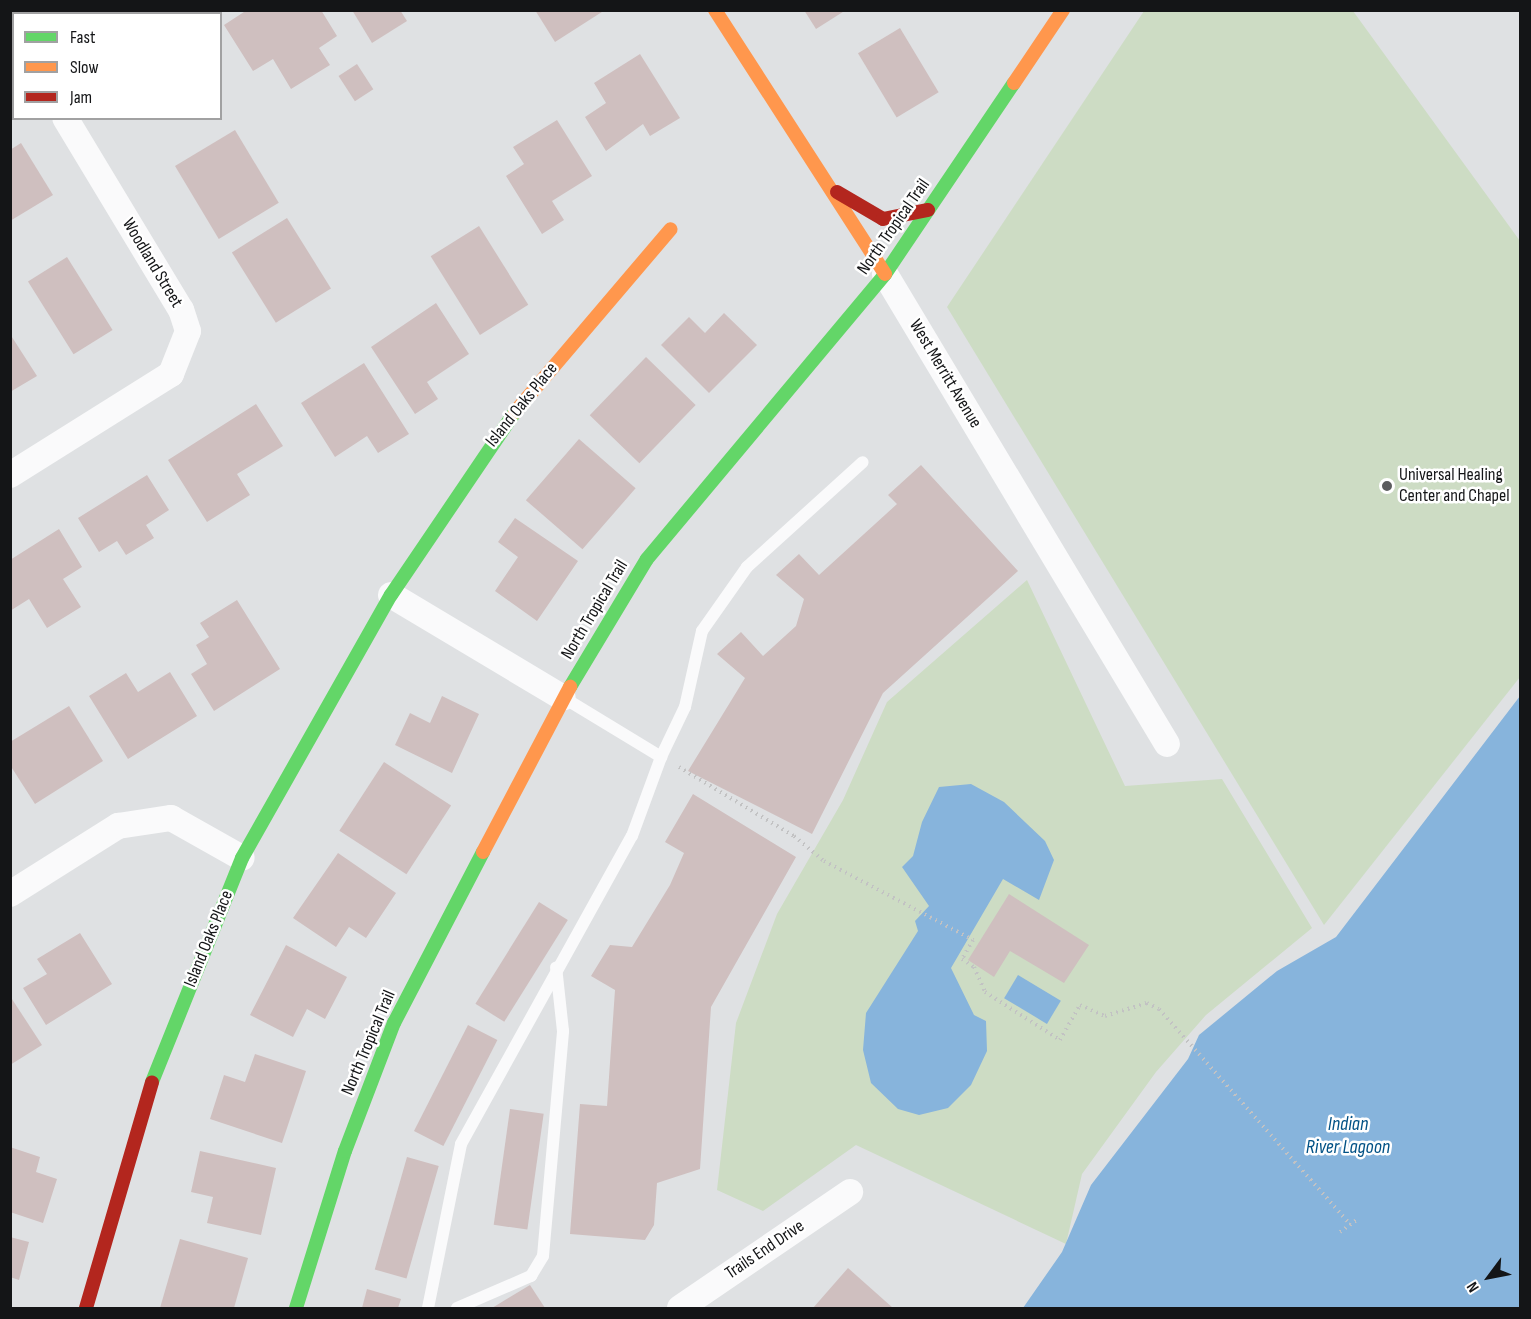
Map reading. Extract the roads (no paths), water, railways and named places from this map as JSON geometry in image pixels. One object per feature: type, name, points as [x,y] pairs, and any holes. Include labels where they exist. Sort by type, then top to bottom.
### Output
[{"type":"street","name":"West Merritt Avenue","points":[[715,10],[885,274],[1167,744]]},
{"type":"street","name":"North Tropical Trail","points":[[296,1308],[345,1151],[394,1023],[563,698],[647,559],[885,274],[1063,10]]},
{"type":"street","name":"Woodland Street","points":[[10,475],[171,374],[188,331],[181,310],[66,120]]},
{"type":"street","points":[[828,185],[884,219],[928,210]]},
{"type":"street","name":"Island Oaks Place","points":[[86,1308],[158,1064],[242,858],[391,595],[500,429],[672,229]]},
{"type":"street","points":[[391,595],[563,698]]},
{"type":"street","points":[[10,894],[129,824],[171,818],[242,858]]},
{"type":"street","name":"Trails End Drive","points":[[680,1308],[850,1192]]},
{"type":"lane","points":[[428,1308],[461,1144],[556,967],[632,836],[661,757],[685,707],[702,631],[747,567],[862,462]]},
{"type":"lane","points":[[563,698],[661,757]]},
{"type":"lane","points":[[457,1308],[531,1276],[543,1256],[563,1031],[556,967]]},
{"type":"water","name":"Indian River Lagoon","points":[[1520,696],[1520,1308],[1023,1308],[1062,1252],[1091,1185],[1188,1059],[1199,1035],[1277,971],[1336,937]]},
{"type":"water","points":[[971,784],[1004,802],[1045,841],[1054,860],[1039,900],[1003,879],[951,968],[974,1015],[986,1021],[987,1051],[971,1085],[948,1108],[919,1115],[898,1109],[871,1083],[863,1050],[866,1013],[918,931],[915,921],[929,906],[902,867],[913,856],[922,822],[939,787]]},
{"type":"water","points":[[1018,975],[1061,1001],[1047,1024],[1004,998]]},
{"type":"place","name":"Universal Healing Center and Chapel","points":[[1387,486]]}]
